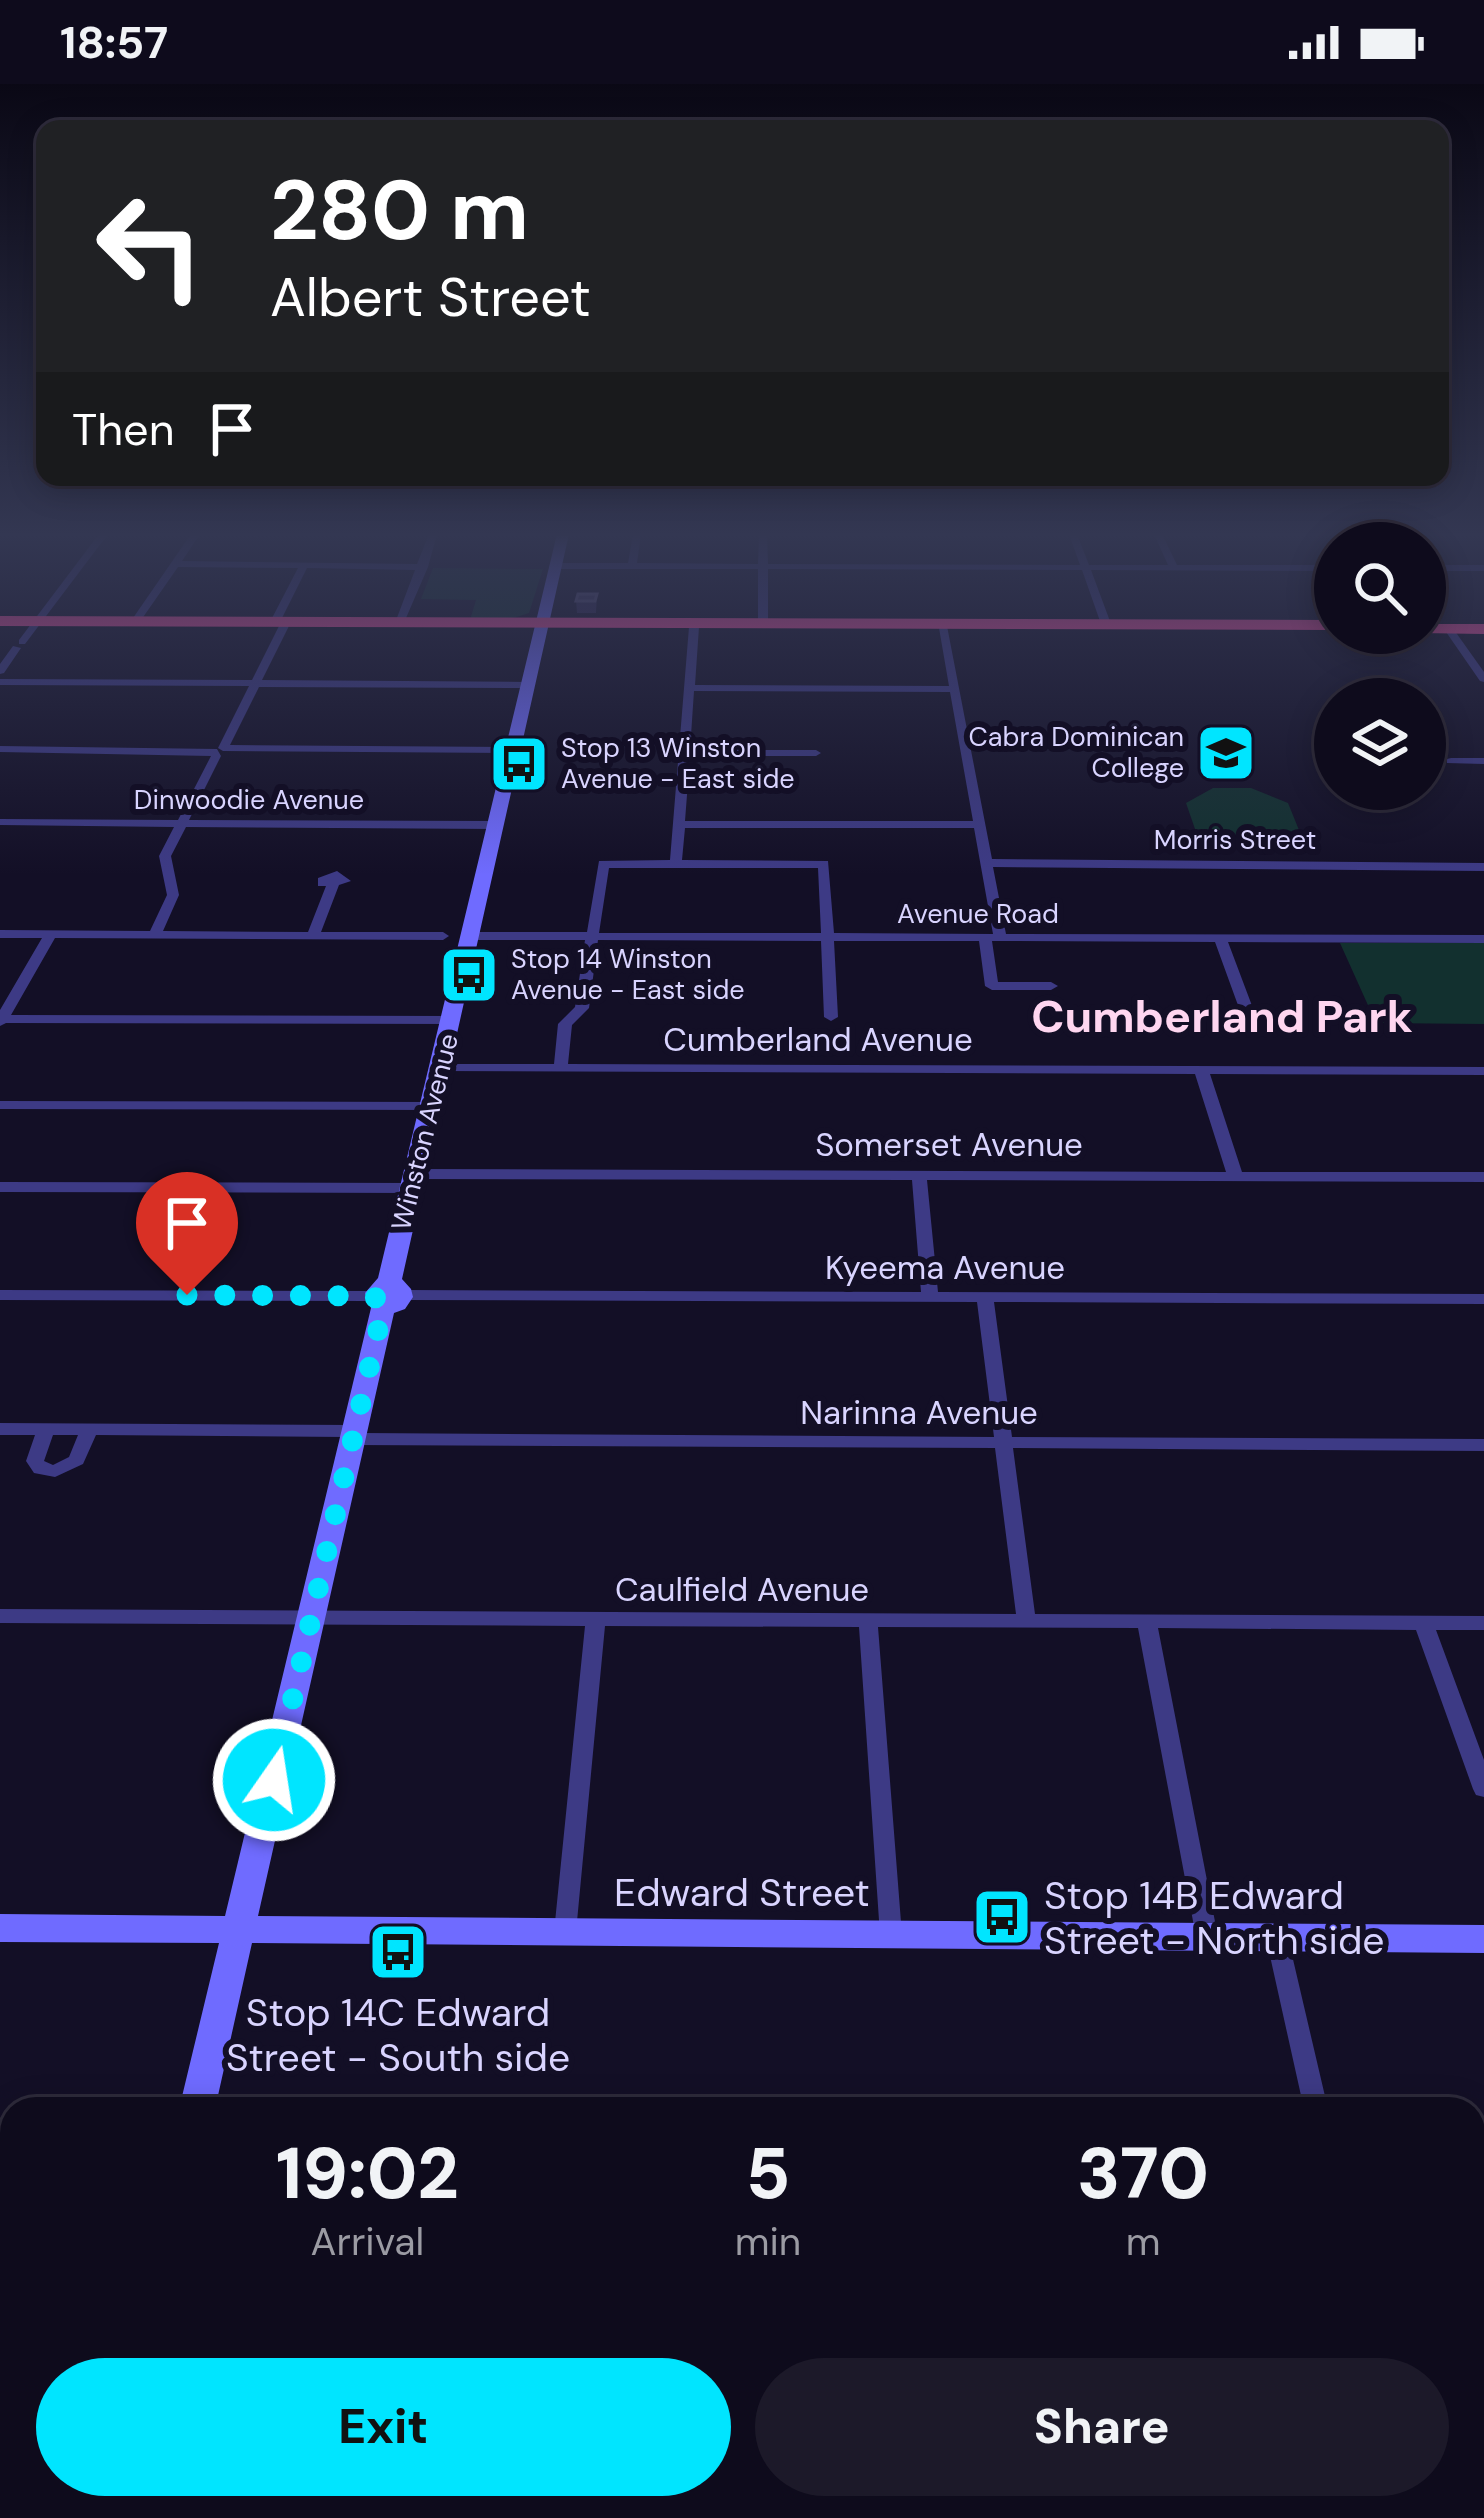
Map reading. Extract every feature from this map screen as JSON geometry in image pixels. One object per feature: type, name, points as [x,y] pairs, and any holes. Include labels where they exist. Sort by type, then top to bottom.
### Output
[{"type":"street","points":[[155,934],[173,895],[165,856],[269,648]]},
{"type":"street","name":"Winston Avenue","points":[[200,2097],[536,648]]},
{"type":"street","points":[[676,864],[692,648]]},
{"type":"street","points":[[947,648],[986,863],[992,986],[1051,986]]},
{"type":"street","points":[[1462,648],[1484,679]]},
{"type":"street","points":[[0,682],[528,685]]},
{"type":"street","points":[[689,688],[955,689]]},
{"type":"street","points":[[0,749],[513,750]]},
{"type":"street","points":[[684,753],[816,753]]},
{"type":"street","points":[[1451,761],[1484,761]]},
{"type":"street","name":"Dinwoodie Avenue","points":[[0,822],[497,825]]},
{"type":"street","points":[[679,824],[979,825]]},
{"type":"street","name":"Morris Street","points":[[986,863],[1484,867]]},
{"type":"street","points":[[561,1069],[565,1024],[582,1008],[603,864],[824,864],[831,1017]]},
{"type":"street","points":[[313,935],[333,885]]},
{"type":"street","points":[[0,934],[443,936]]},
{"type":"street","points":[[1,1020],[51,934]]},
{"type":"street","name":"Avenue Road","points":[[472,936],[1484,939]]},
{"type":"street","points":[[1220,939],[1250,1019]]},
{"type":"street","points":[[1,1020],[452,1020]]},
{"type":"street","name":"Cumberland Avenue","points":[[441,1068],[1484,1071]]},
{"type":"street","points":[[1201,1070],[1234,1175]]},
{"type":"street","points":[[0,1105],[431,1106]]},
{"type":"street","points":[[919,1174],[931,1297]]},
{"type":"street","name":"Somerset Avenue","points":[[0,1186],[919,1174],[1484,1177]]},
{"type":"street","name":"Kyeema Avenue","points":[[0,1295],[1484,1299]]},
{"type":"street","points":[[985,1297],[1027,1619]]},
{"type":"street","name":"Narinna Avenue","points":[[0,1429],[1484,1444]]},
{"type":"street","points":[[46,1430],[34,1461],[40,1469],[55,1471],[77,1460],[89,1430]]},
{"type":"street","name":"Caulfield Avenue","points":[[0,1616],[1484,1623]]},
{"type":"street","points":[[565,1932],[596,1618]]},
{"type":"street","points":[[868,1620],[891,1935]]},
{"type":"street","points":[[1146,1620],[1208,1937]]},
{"type":"street","points":[[1424,1623],[1484,1789]]},
{"type":"street","name":"Edward Street","points":[[0,1928],[1484,1939]]},
{"type":"street","points":[[1276,1937],[1313,2097]]},
{"type":"green space","points":[[1213,788],[1251,788],[1288,803],[1301,835],[1247,844],[1195,829],[1186,803]]},
{"type":"green space","points":[[1340,943],[1484,943],[1484,1024],[1376,1023]]},
{"type":"place","name":"Cabra Dominican College","points":[[1226,753]]},
{"type":"place","name":"Stop 13 Winston Avenue - East side","points":[[519,764]]},
{"type":"place","name":"Stop 14 Winston Avenue - East side","points":[[469,975]]},
{"type":"place","name":"Stop 14B Edward Street - North side","points":[[1002,1917]]},
{"type":"place","name":"Stop 14C Edward Street - South side","points":[[398,1952]]},
{"type":"district","name":"Cumberland Park","points":[[1222,1016]]},
{"type":"route","points":[[187,1295],[373,1296],[384,1304],[274,1780]]}]
